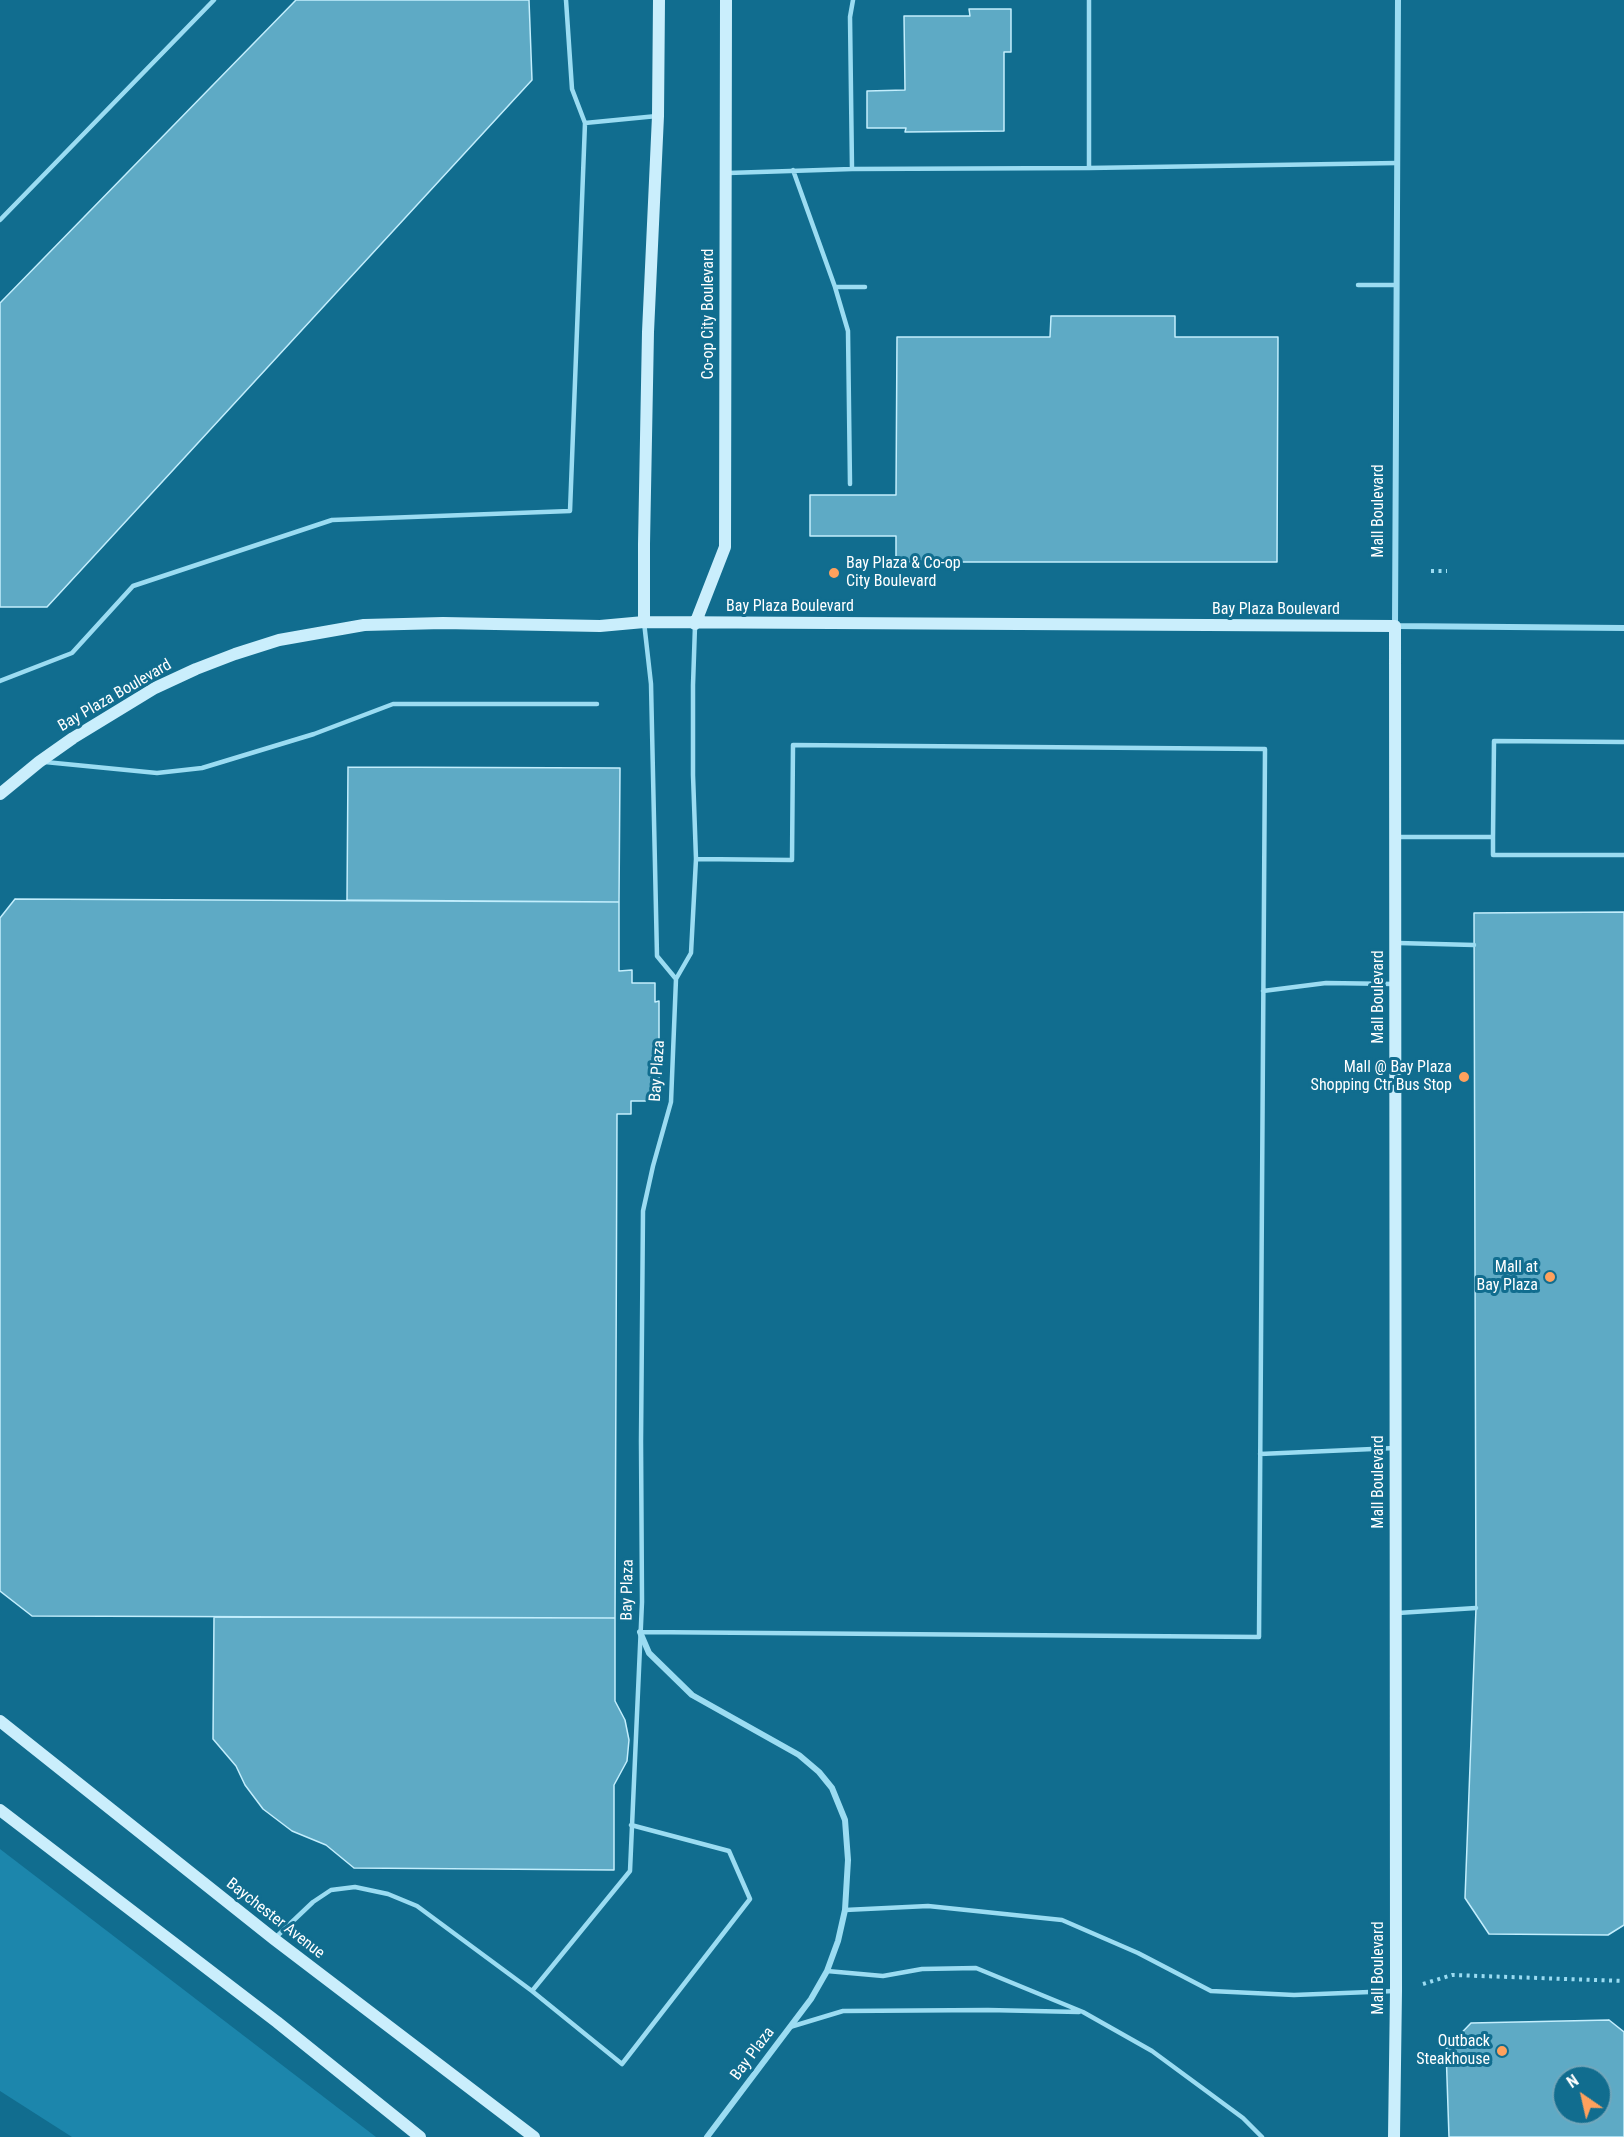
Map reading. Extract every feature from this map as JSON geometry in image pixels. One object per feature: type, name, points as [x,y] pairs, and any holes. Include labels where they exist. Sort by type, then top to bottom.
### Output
[{"type":"street","points":[[644,622],[648,332],[658,116],[659,0]]},
{"type":"street","name":"Co-op City Boulevard","points":[[695,624],[725,548],[726,0]]},
{"type":"street","name":"Mall Boulevard","points":[[1394,2137],[1396,1991],[1395,626],[1398,0]]},
{"type":"street","name":"Bay Plaza Boulevard","points":[[0,794],[39,762],[106,717],[155,688],[225,657],[279,640],[364,625],[443,623],[600,626],[644,622],[1624,628]]},
{"type":"street","name":"Bay Plaza","points":[[640,1632],[648,1653],[692,1695],[799,1755],[819,1772],[832,1788],[845,1820],[848,1860],[844,1910],[838,1941],[826,1971],[811,1999],[708,2137]]},
{"type":"street","name":"Baychester Avenue","points":[[0,1721],[274,1939],[534,2137]]},
{"type":"street","points":[[0,1810],[277,2022],[420,2137]]},
{"type":"lane","points":[[0,220],[214,0]]},
{"type":"lane","points":[[0,681],[72,653],[133,586],[332,520],[570,511],[585,123],[572,89],[567,0]]},
{"type":"lane","points":[[852,169],[850,17],[853,0]]},
{"type":"lane","points":[[1089,0],[1089,168]]},
{"type":"lane","points":[[585,123],[658,116]]},
{"type":"lane","points":[[726,173],[852,169],[1397,164]]},
{"type":"lane","points":[[793,170],[835,286],[848,331],[850,484]]},
{"type":"lane","points":[[1358,285],[1396,285]]},
{"type":"lane","points":[[835,286],[866,286]]},
{"type":"lane","points":[[644,622],[651,684],[657,956],[676,979]]},
{"type":"lane","name":"Bay Plaza","points":[[640,1632],[643,1211],[671,1102],[676,979],[691,953],[696,859],[693,775],[695,624]]},
{"type":"lane","points":[[39,762],[157,773],[202,768],[314,734],[393,704],[597,704]]},
{"type":"lane","points":[[1624,742],[1494,741],[1493,837],[1493,855],[1624,855]]},
{"type":"lane","points":[[532,1991],[630,1871],[640,1632],[1259,1638],[1265,749],[793,745],[792,860],[696,859]]},
{"type":"lane","points":[[1396,837],[1493,837]]},
{"type":"lane","points":[[1395,943],[1474,945]]},
{"type":"lane","points":[[1263,991],[1326,983],[1395,984]]},
{"type":"lane","points":[[1260,1454],[1396,1448]]},
{"type":"lane","points":[[1396,1613],[1476,1608]]},
{"type":"lane","points":[[274,1939],[313,1902],[331,1890],[355,1887],[388,1894],[417,1906],[532,1991],[622,2064],[750,1899],[729,1851],[631,1825]]},
{"type":"lane","points":[[844,1910],[928,1906],[1062,1920],[1138,1953],[1211,1991],[1294,1995],[1396,1991]]},
{"type":"lane","points":[[826,1971],[883,1976],[922,1969],[976,1968],[1083,2012],[1152,2051],[1243,2118],[1262,2137]]},
{"type":"lane","points":[[790,2027],[843,2012],[988,2010],[1083,2012]]},
{"type":"path","points":[[1431,571],[1447,571]]},
{"type":"path","points":[[1396,1991],[1452,1976],[1624,1981]]},
{"type":"shaded area","points":[[0,1849],[376,2137],[72,2137],[0,2091]]},
{"type":"building","points":[[296,0],[529,0],[532,80],[47,607],[0,607],[0,303]]},
{"type":"building","points":[[969,9],[1011,9],[1011,52],[1004,52],[1004,131],[905,132],[906,128],[867,128],[867,91],[905,90],[904,16],[970,16]]},
{"type":"building","points":[[1051,316],[1175,316],[1175,337],[1278,337],[1277,562],[896,562],[896,536],[810,536],[810,495],[896,495],[897,337],[1050,337]]},
{"type":"building","points":[[348,767],[620,768],[619,902],[347,900]]},
{"type":"building","points":[[15,899],[619,902],[619,971],[632,970],[632,983],[655,983],[655,1002],[659,1001],[659,1084],[655,1084],[654,1101],[631,1101],[631,1114],[617,1114],[615,1618],[32,1616],[0,1591],[0,918]]},
{"type":"building","name":"Mall at Bay Plaza","points":[[1624,912],[1624,1925],[1608,1935],[1489,1934],[1465,1898],[1476,1608],[1474,913]]},
{"type":"building","points":[[214,1617],[615,1618],[615,1701],[625,1720],[629,1740],[627,1761],[614,1785],[614,1870],[354,1868],[326,1845],[292,1831],[263,1809],[245,1785],[236,1766],[213,1739]]},
{"type":"building","points":[[1609,2020],[1624,2032],[1624,2137],[1449,2137],[1446,2049],[1471,2023]]},
{"type":"place","name":"Bay Plaza & Co-op City Boulevard","points":[[834,573]]},
{"type":"place","name":"Mall @ Bay Plaza Shopping Ctr Bus Stop","points":[[1464,1077]]},
{"type":"place","name":"Mall at Bay Plaza","points":[[1550,1277]]},
{"type":"place","name":"Outback Steakhouse","points":[[1502,2051]]}]
